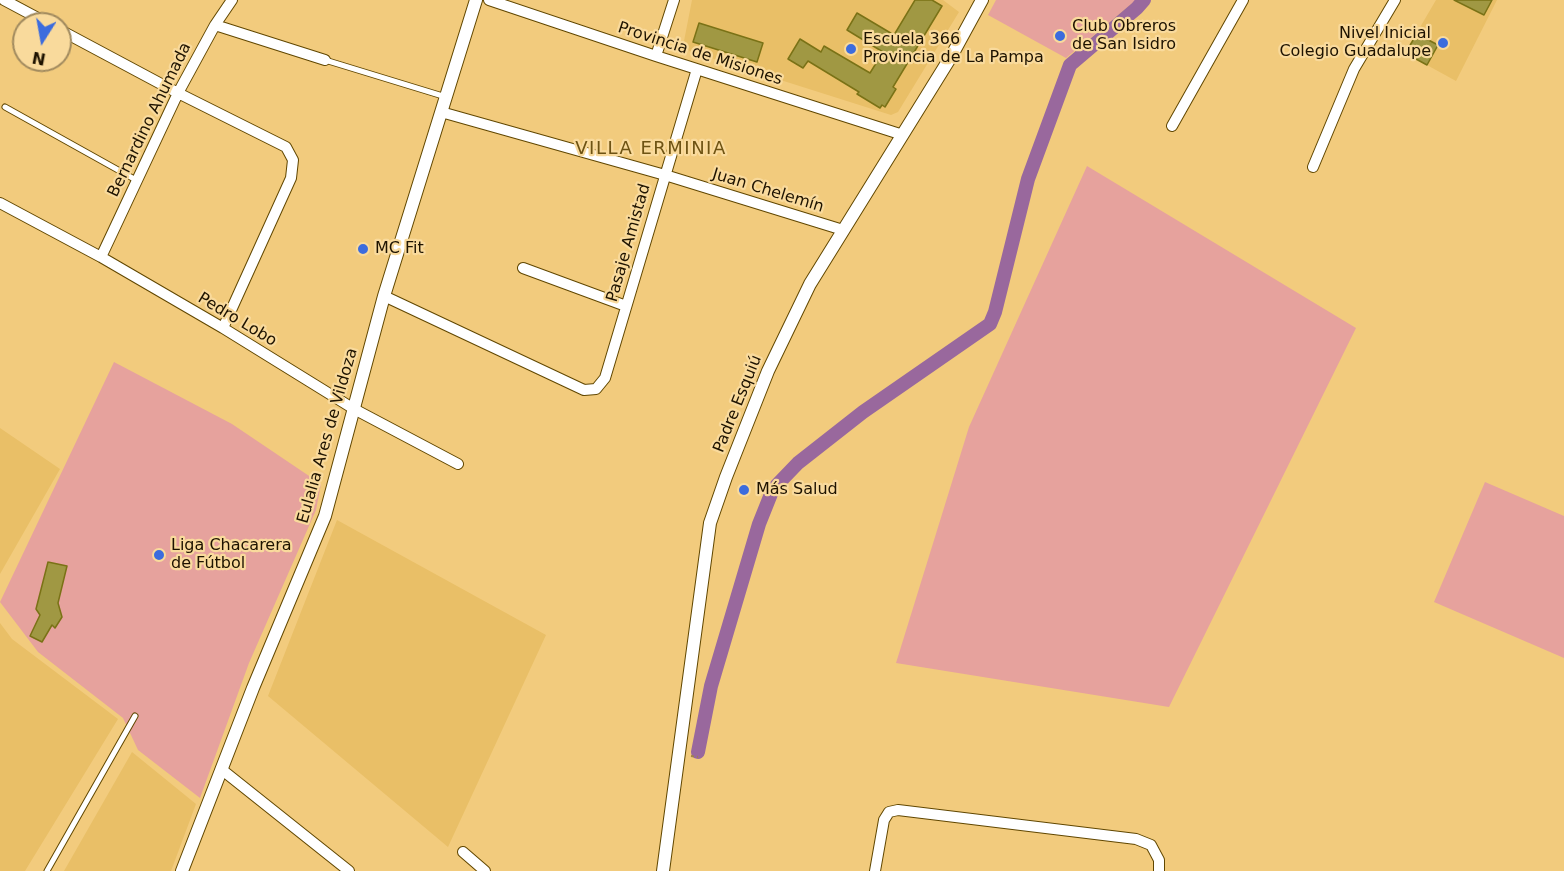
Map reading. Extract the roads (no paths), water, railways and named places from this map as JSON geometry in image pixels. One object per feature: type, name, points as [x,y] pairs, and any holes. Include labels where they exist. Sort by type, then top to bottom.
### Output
[{"type":"street","points":[[4,0],[26,12]]},
{"type":"street","name":"Bernardino Ahumada","points":[[101,257],[178,93],[215,25],[232,0]]},
{"type":"street","name":"Eulalia Ares de Vildoza","points":[[182,871],[221,769],[325,516],[384,296],[476,0]]},
{"type":"street","name":"Provincia de Misiones","points":[[489,0],[903,135]]},
{"type":"street","points":[[656,56],[674,0]]},
{"type":"street","name":"Padre Esquiú","points":[[663,871],[710,523],[726,477],[786,331],[810,284],[903,135],[982,0]]},
{"type":"street","points":[[1172,126],[1243,0]]},
{"type":"street","points":[[1313,167],[1354,69],[1395,0]]},
{"type":"street","points":[[215,25],[325,60]]},
{"type":"street","points":[[72,36],[286,147],[293,160],[291,178],[223,328]]},
{"type":"street","name":"Pasaje Amistad","points":[[384,296],[584,390],[596,389],[605,378],[697,69]]},
{"type":"street","name":"Juan Chelemín","points":[[441,112],[664,175],[843,230]]},
{"type":"street","name":"Pedro Lobo","points":[[0,203],[101,257],[223,328],[354,409],[458,464]]},
{"type":"street","points":[[523,268],[627,306]]},
{"type":"street","points":[[221,769],[349,871]]},
{"type":"street","points":[[875,871],[885,820],[889,812],[898,810],[1136,839],[1151,845],[1159,860],[1159,871]]},
{"type":"street","points":[[463,852],[485,871]]},
{"type":"lane","points":[[325,60],[446,97]]},
{"type":"lane","points":[[5,107],[136,180]]},
{"type":"lane","points":[[47,871],[135,716]]},
{"type":"waterway","points":[[698,752],[711,686],[759,524],[773,489],[798,463],[863,412],[990,324],[1028,179],[1070,65],[1144,0]]},
{"type":"place","name":"Club Obreros de San Isidro","points":[[1060,36]]},
{"type":"place","name":"Nivel Inicial Colegio Guadalupe","points":[[1443,43]]},
{"type":"place","name":"Escuela 366 Provincia de La Pampa","points":[[851,49]]},
{"type":"place","name":"MC Fit","points":[[363,249]]},
{"type":"place","name":"Más Salud","points":[[744,490]]},
{"type":"place","name":"Liga Chacarera de Fútbol","points":[[159,555]]},
{"type":"district","name":"VILLA ERMINIA","points":[[651,149]]}]
